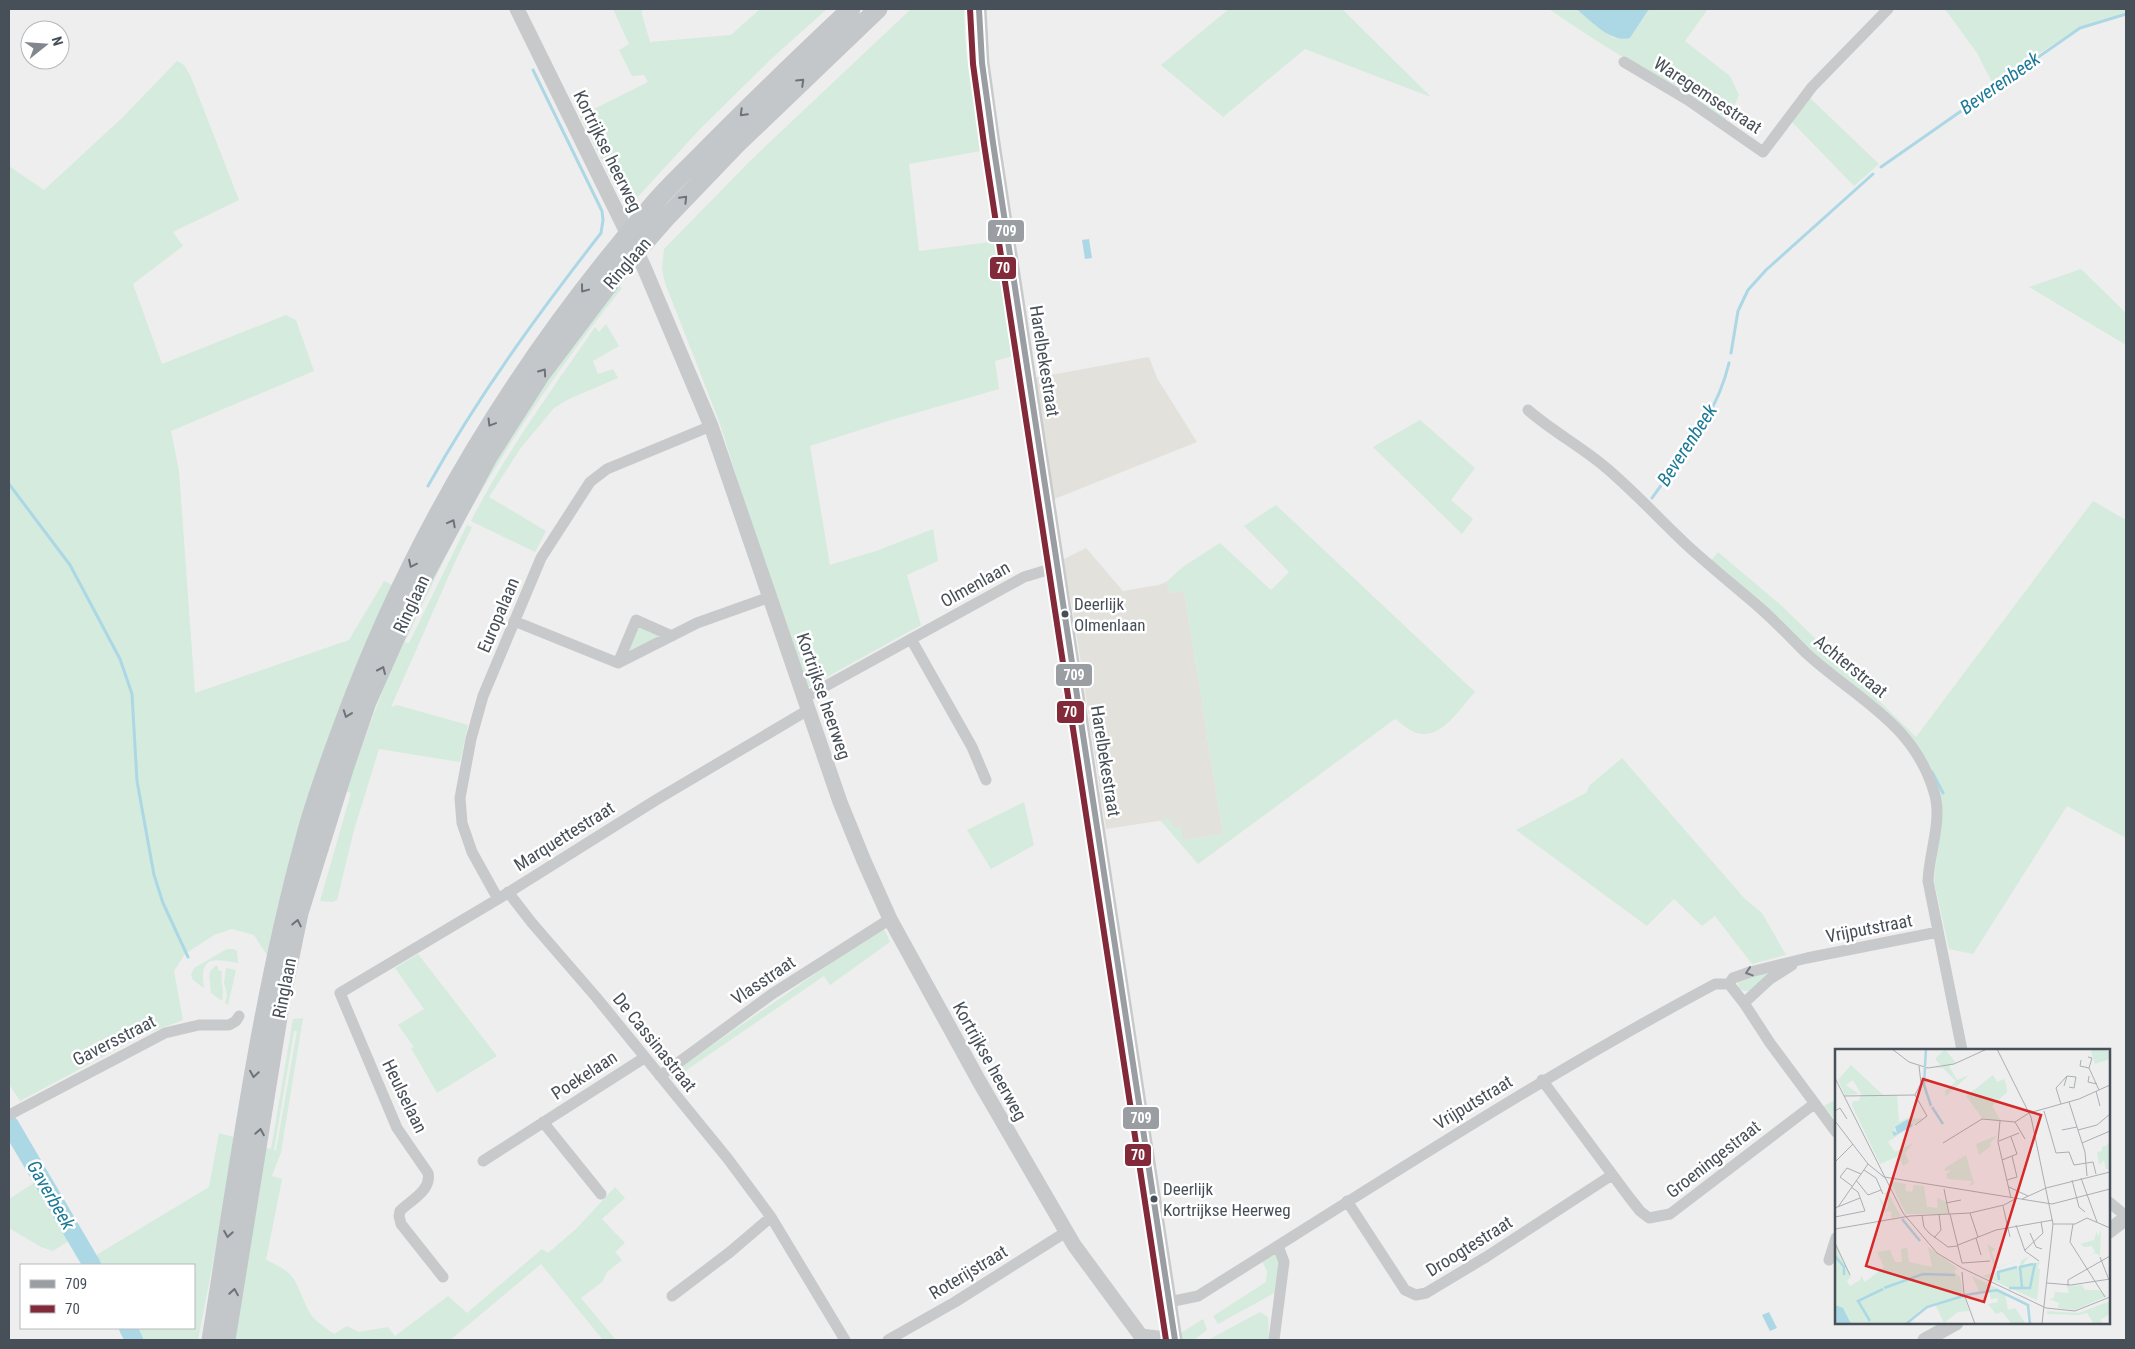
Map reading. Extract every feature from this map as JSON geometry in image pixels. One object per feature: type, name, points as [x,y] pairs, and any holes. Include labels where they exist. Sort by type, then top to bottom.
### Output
[{"type":"main road","name":"Ringlaan","points":[[211,1340],[262,1026],[286,910],[306,834],[359,682],[389,611],[425,537],[477,444],[560,320],[653,204],[851,9]]},
{"type":"main road","name":"Ringlaan","points":[[226,1340],[280,1005],[299,912],[367,702],[417,589],[488,457],[541,374],[576,324],[636,251],[737,144],[878,9]]},
{"type":"street","name":"Kortrijkse heerweg","points":[[517,9],[636,251],[711,426],[840,802],[890,919],[979,1081],[1066,1232],[1141,1336],[1174,1339]]},
{"type":"street","name":"Harelbekestraat","points":[[979,9],[982,63],[1174,1339]]},
{"type":"street","name":"Waregemsestraat","points":[[1624,62],[1688,100],[1763,152],[1812,87],[1888,9]]},
{"type":"street","name":"Achterstraat","points":[[1528,410],[1550,428],[1603,464],[1695,553],[1762,610],[1824,668],[1891,720],[1907,739],[1920,759],[1937,801],[1928,881],[1962,1049]]},
{"type":"street","name":"Europalaan","points":[[498,899],[472,852],[462,823],[460,798],[471,739],[483,696],[541,558],[590,482],[607,469],[711,426]]},
{"type":"street","name":"Olmenlaan","points":[[806,704],[911,639],[1024,577],[1057,566]]},
{"type":"street","points":[[514,621],[618,663],[697,623],[770,596]]},
{"type":"street","points":[[618,663],[636,620],[672,636]]},
{"type":"street","points":[[911,639],[972,747],[986,780]]},
{"type":"street","name":"Marquettestraat","points":[[340,993],[498,899],[806,704]]},
{"type":"street","name":"De Cassinastraat","points":[[508,892],[728,1159],[772,1217],[845,1340]]},
{"type":"street","name":"Vlasstraat","points":[[660,1076],[772,994],[890,919]]},
{"type":"street","name":"Vrijputstraat","points":[[1169,1302],[1198,1296],[1542,1080],[1627,1031],[1715,984],[1729,984],[1733,978],[1750,972],[1807,958],[1938,932]]},
{"type":"street","name":"Vrijputstraat","points":[[1744,1003],[1770,979],[1807,958]]},
{"type":"street","points":[[1729,984],[1835,1131]]},
{"type":"street","name":"Heulselaan","points":[[340,993],[397,1128],[428,1173],[430,1180],[428,1186],[400,1210],[401,1224],[443,1277]]},
{"type":"street","name":"Gaversstraat","points":[[9,1115],[157,1036],[187,1026],[229,1025],[236,1022],[239,1016]]},
{"type":"street","name":"Poekelaan","points":[[483,1161],[644,1058]]},
{"type":"street","name":"Groeningestraat","points":[[1542,1080],[1612,1175],[1640,1211],[1649,1218],[1670,1214],[1814,1104]]},
{"type":"street","name":"Poekelaan","points":[[543,1122],[601,1194]]},
{"type":"street","name":"Droogtestraat","points":[[1347,1201],[1405,1290],[1416,1295],[1426,1293],[1486,1258],[1612,1175]]},
{"type":"street","points":[[2110,1203],[2126,1220],[2110,1230]]},
{"type":"street","points":[[672,1296],[772,1217]]},
{"type":"street","name":"Roterijstraat","points":[[888,1340],[955,1302],[1066,1232]]},
{"type":"street","points":[[1829,1260],[1835,1241]]},
{"type":"street","points":[[1274,1340],[1284,1262],[1278,1246]]},
{"type":"street","points":[[1925,1340],[1954,1324]]},
{"type":"shaded area","points":[[1149,357],[1157,378],[1197,442],[1052,500],[1034,378]]},
{"type":"shaded area","points":[[1086,548],[1123,591],[1166,582],[1170,593],[1184,591],[1223,834],[1183,840],[1172,827],[1171,819],[1106,829],[1073,611],[1062,560]]},
{"type":"green space","points":[[613,9],[644,9],[641,11],[650,42],[731,35],[760,9],[827,9],[771,59],[699,130],[634,201],[627,200],[614,185],[580,116],[648,82],[644,75],[632,76],[619,50],[629,44]]},
{"type":"green space","points":[[911,9],[964,9],[970,80],[986,150],[909,164],[919,251],[999,241],[1016,355],[995,361],[999,389],[891,420],[810,446],[830,565],[876,551],[933,529],[938,561],[907,575],[921,625],[807,688],[763,560],[719,421],[665,283],[662,268],[664,249],[751,160]]},
{"type":"green space","points":[[1229,9],[1342,9],[1431,97],[1305,49],[1223,117],[1161,65]]},
{"type":"green space","points":[[1549,9],[1576,9],[1614,38],[1630,38],[1649,9],[1708,9],[1685,41],[1730,76],[1739,95],[1733,109],[1724,121]]},
{"type":"green space","points":[[1945,9],[2126,9],[2126,12],[2081,26],[1993,84],[1977,53]]},
{"type":"green space","points":[[177,61],[184,65],[191,77],[239,200],[173,232],[183,246],[133,284],[162,364],[286,315],[296,320],[314,371],[171,431],[179,471],[195,693],[349,640],[384,581],[395,586],[270,960],[254,935],[232,929],[214,935],[185,954],[174,971],[183,1020],[143,1035],[20,1101],[9,1084],[9,166],[44,190],[122,118]]},
{"type":"green space","points":[[1810,98],[1879,164],[1854,186],[1792,122]]},
{"type":"green space","points":[[2081,269],[2126,313],[2126,345],[2029,287]]},
{"type":"green space","points":[[618,285],[622,288],[546,389],[494,469],[449,550],[405,642],[409,643],[467,525],[472,527],[391,707],[397,705],[468,725],[460,762],[379,749],[354,830],[337,900],[333,902],[320,901],[351,793],[345,791],[401,641],[474,495],[552,373]]},
{"type":"green space","points":[[606,324],[619,346],[593,361],[598,374],[613,369],[618,378],[569,399],[554,408],[520,449],[489,497],[546,531],[535,552],[471,521],[499,470],[546,398],[595,327],[599,332]]},
{"type":"green space","points":[[1420,420],[1475,468],[1451,500],[1473,519],[1462,534],[1373,447]]},
{"type":"green space","points":[[2093,501],[2126,520],[2126,838],[2067,806],[1973,954],[1949,949],[1934,881],[1941,816],[1914,741],[1822,662],[1711,561],[1718,552],[1784,608],[1916,737]]},
{"type":"green space","points":[[1276,505],[1475,692],[1449,722],[1432,733],[1414,732],[1395,719],[1198,864],[1160,820],[1171,819],[1173,827],[1181,827],[1183,840],[1223,834],[1184,591],[1170,593],[1166,582],[1184,566],[1220,543],[1271,590],[1289,572],[1244,526]]},
{"type":"green space","points":[[640,625],[663,636],[627,653]]},
{"type":"green space","points":[[1622,758],[1745,899],[1762,913],[1786,955],[1752,964],[1715,916],[1702,926],[1674,899],[1647,926],[1516,830],[1586,793],[1590,785]]},
{"type":"green space","points":[[1024,802],[1034,845],[991,869],[967,830]]},
{"type":"green space","points":[[883,927],[890,942],[830,985],[824,976],[672,1080],[669,1075]]},
{"type":"green space","points":[[227,949],[237,951],[238,963],[221,960],[209,962],[204,970],[204,988],[193,980],[191,975],[194,968]]},
{"type":"green space","points":[[418,954],[497,1056],[437,1093],[411,1048],[414,1047],[398,1025],[424,1009],[395,968]]},
{"type":"green space","points":[[215,966],[218,966],[218,970],[222,971],[222,1001],[211,993],[209,973]]},
{"type":"green space","points":[[226,968],[236,970],[228,1005],[225,1003],[227,995],[224,983]]},
{"type":"green space","points":[[1769,970],[1769,975],[1749,991],[1739,988],[1738,982]]},
{"type":"green space","points":[[303,1018],[281,1152],[272,1176],[282,1179],[266,1260],[277,1265],[291,1276],[314,1319],[334,1334],[347,1326],[359,1332],[388,1327],[395,1336],[448,1296],[467,1313],[542,1249],[548,1253],[576,1229],[615,1187],[625,1198],[602,1219],[625,1243],[615,1252],[622,1260],[607,1272],[602,1282],[581,1298],[616,1340],[603,1340],[541,1264],[450,1340],[234,1340],[264,1147],[271,1149],[293,1019]],"holes":[[[294,1031],[297,1031],[276,1151],[274,1150]]]},
{"type":"green space","points":[[1835,1100],[1835,1120],[1824,1106]]},
{"type":"green space","points":[[219,1133],[237,1138],[198,1340],[138,1340],[132,1329],[195,1329],[195,1264],[96,1264],[93,1257],[209,1187]]},
{"type":"green space","points":[[37,1181],[72,1239],[53,1251],[41,1247],[9,1228],[9,1199]]},
{"type":"green space","points":[[1275,1253],[1281,1260],[1276,1292],[1218,1324],[1213,1316],[1266,1282],[1267,1271],[1262,1261]]},
{"type":"green space","points":[[1260,1312],[1268,1317],[1269,1340],[1208,1340]]},
{"type":"green space","points":[[1203,1319],[1207,1330],[1195,1339],[1182,1340],[1181,1333]]},
{"type":"water","points":[[1576,9],[1649,9],[1630,38],[1623,39],[1601,30]]},
{"type":"water","points":[[1089,239],[1092,258],[1085,259],[1082,240]]},
{"type":"water","points":[[1769,1312],[1777,1328],[1770,1331],[1762,1315]]},
{"type":"waterway","name":"Beverenbeek","points":[[1881,167],[2080,28],[2126,14]]},
{"type":"waterway","points":[[428,486],[488,388],[554,294],[601,233],[602,211],[533,70]]},
{"type":"waterway","name":"Beverenbeek","points":[[1731,353],[1738,311],[1748,290],[1766,270],[1873,174]]},
{"type":"waterway","name":"Beverenbeek","points":[[1652,498],[1686,451],[1707,417],[1716,400],[1729,363]]},
{"type":"waterway","points":[[9,484],[70,565],[120,659],[132,694],[137,781],[154,875],[163,903],[188,957]]},
{"type":"waterway","name":"Beverenbeek","points":[[1932,772],[1943,793]]},
{"type":"waterway","name":"Gaverbeek","points":[[10,1125],[91,1264]]},
{"type":"waterway","name":"Gaverbeek","points":[[128,1329],[134,1340]]},
{"type":"transit line","name":"70","points":[[970,9],[973,64],[984,144],[1166,1340]]},
{"type":"transit line","name":"709","points":[[979,9],[982,63],[993,143],[1175,1340]]},
{"type":"place","name":"Deerlijk Olmenlaan","points":[[1065,614]]},
{"type":"place","name":"Deerlijk Kortrijkse Heerweg","points":[[1154,1199]]}]
